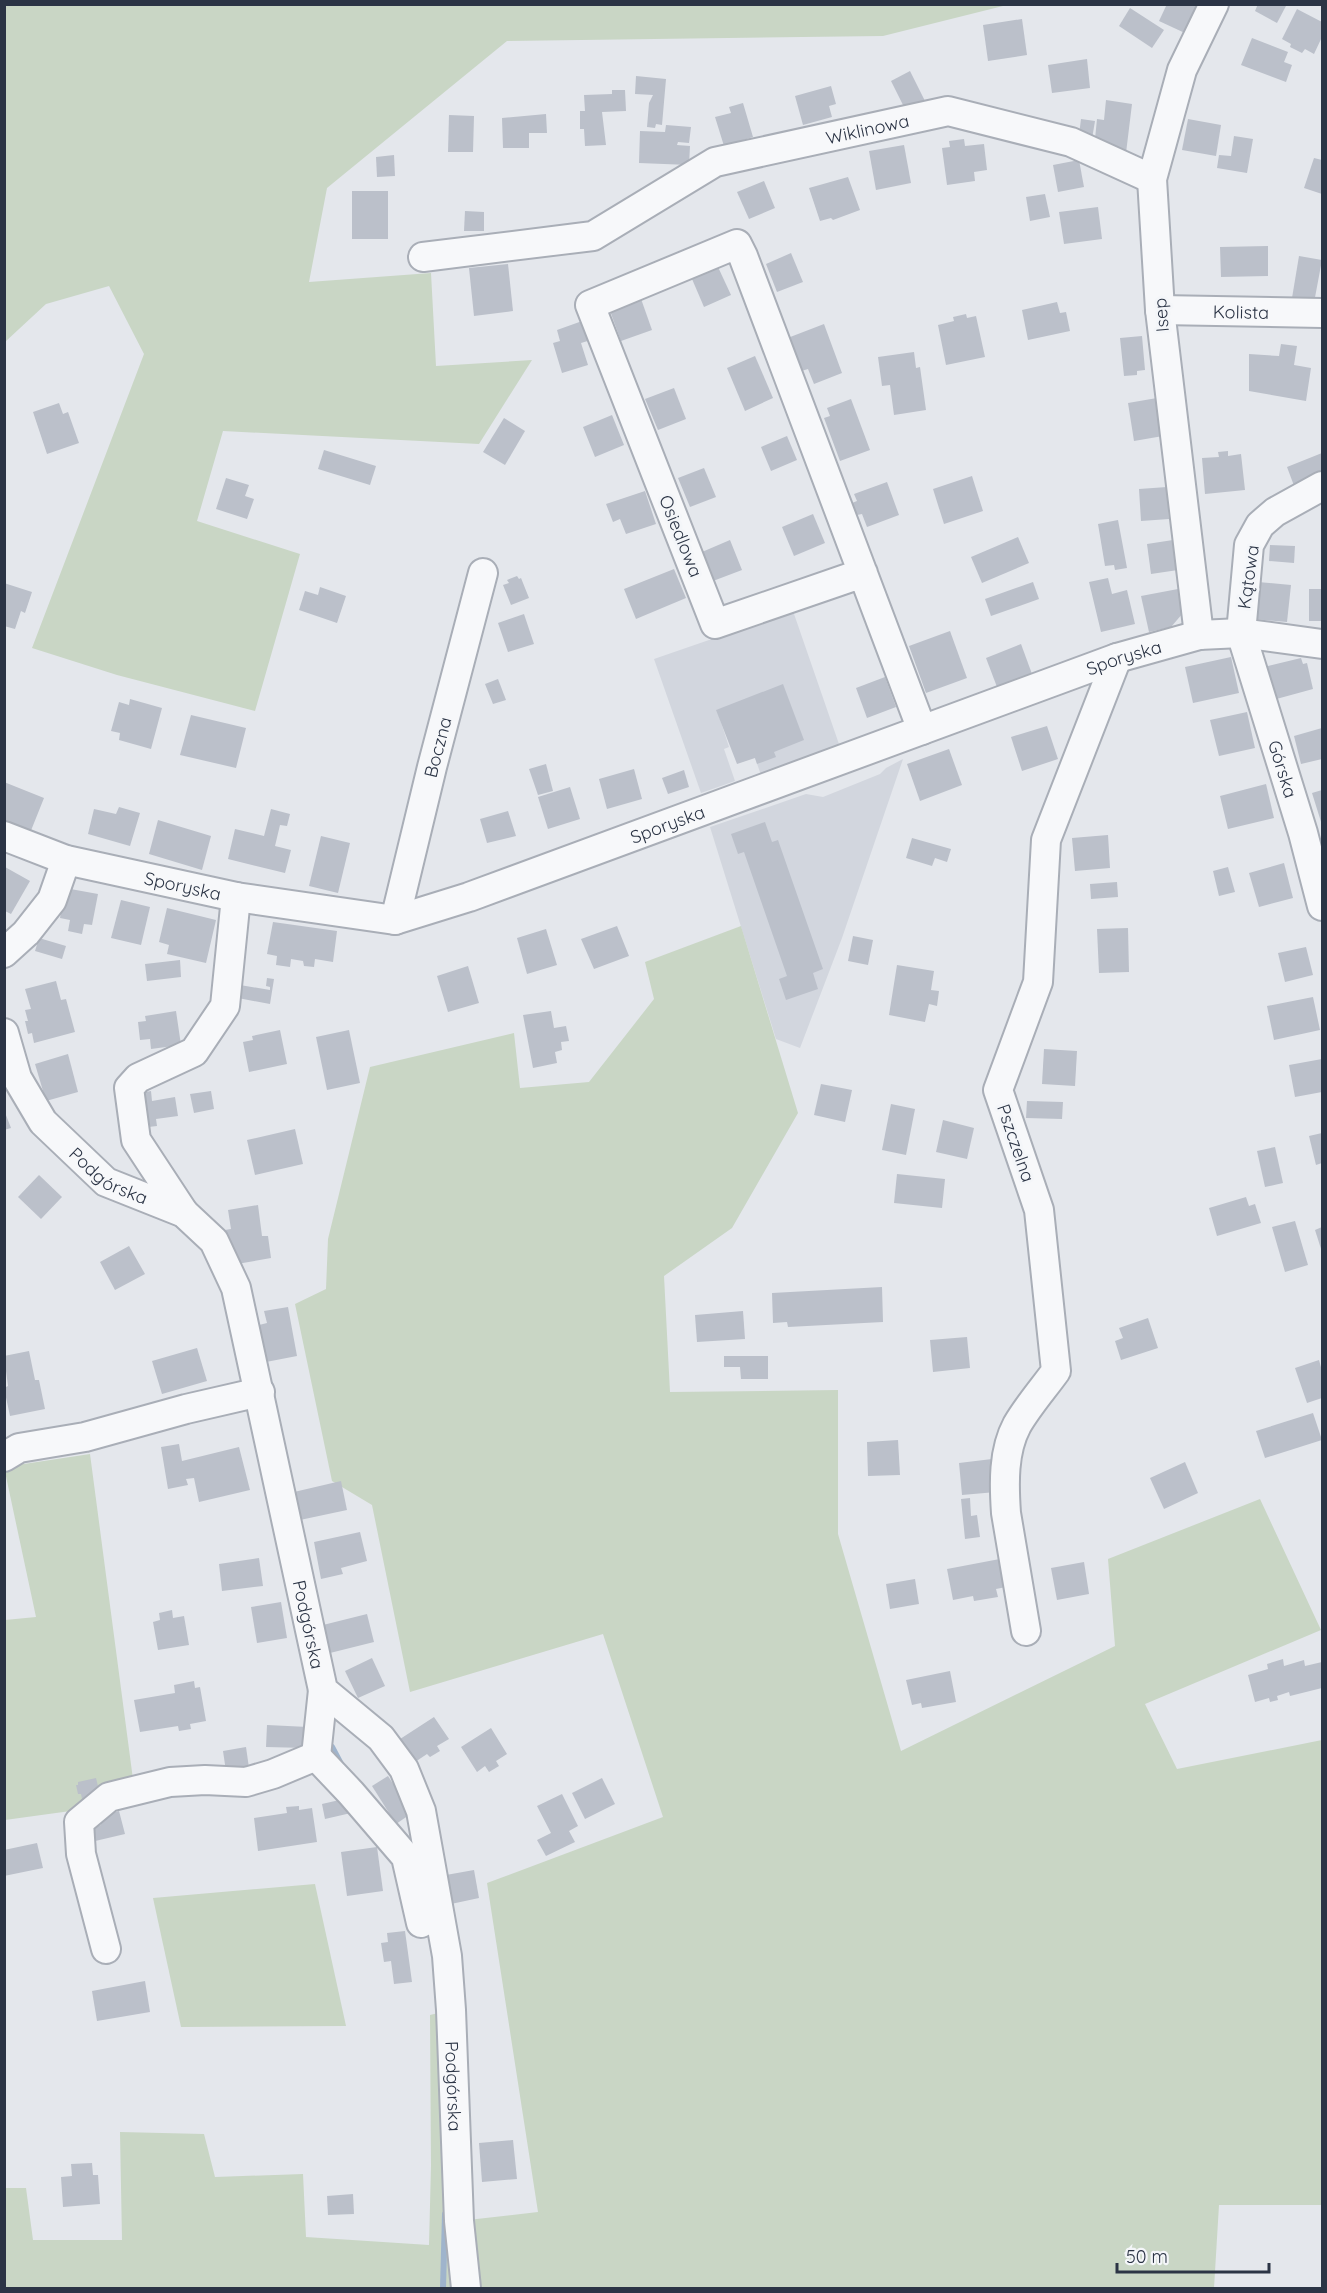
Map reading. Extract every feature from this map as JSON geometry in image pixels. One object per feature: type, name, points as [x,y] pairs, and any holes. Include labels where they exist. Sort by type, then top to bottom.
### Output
[{"type":"street","name":"Isep","points":[[1199,635],[1160,310],[1152,179],[1182,70],[1214,4]]},
{"type":"street","name":"Wiklinowa","points":[[423,257],[593,236],[715,162],[948,111],[1071,142],[1152,179]]},
{"type":"street","name":"Osiedlowa","points":[[737,244],[862,573],[716,624],[590,304],[737,244]]},
{"type":"street","name":"Kolista","points":[[1160,310],[1323,313]]},
{"type":"street","name":"Kątowa","points":[[1241,633],[1249,545],[1260,525],[1275,512],[1323,486]]},
{"type":"street","name":"Boczna","points":[[395,920],[483,573]]},
{"type":"street","points":[[862,573],[922,730]]},
{"type":"street","name":"Sporyska","points":[[4,836],[66,860],[236,897],[395,920],[469,897],[1117,658],[1199,635],[1241,633],[1323,644]]},
{"type":"street","name":"Górska","points":[[1241,633],[1303,833],[1323,906]]},
{"type":"street","name":"Pszczelna","points":[[1026,1631],[1006,1513],[1007,1455],[1018,1424],[1056,1371],[1039,1210],[998,1090],[1038,982],[1046,840],[1117,658]]},
{"type":"street","points":[[4,953],[26,933],[52,900],[66,860]]},
{"type":"street","points":[[184,1213],[136,1140],[129,1088],[138,1078],[194,1052],[225,1006],[236,897]]},
{"type":"street","name":"Podgórska","points":[[4,1033],[17,1078],[43,1122],[106,1182],[184,1213],[214,1241],[236,1288],[323,1690],[381,1738],[404,1769],[421,1811],[447,1956],[459,2221],[466,2289]]},
{"type":"street","points":[[4,1457],[19,1448],[85,1437],[186,1409],[260,1392]]},
{"type":"street","points":[[323,1690],[316,1756],[406,1857],[421,1923]]},
{"type":"street","points":[[106,1950],[81,1854],[79,1822],[109,1797],[170,1782],[205,1780],[246,1782],[273,1774],[316,1756]]},
{"type":"shaded area","points":[[793,611],[840,747],[761,775],[736,704],[717,710],[729,747],[724,749],[735,781],[701,793],[654,659]]},
{"type":"shaded area","points":[[903,759],[842,938],[800,1048],[776,1039],[710,827],[806,794],[823,797],[880,774]]},
{"type":"green space","points":[[5,4],[1007,5],[883,36],[507,41],[327,188],[309,282],[431,273],[436,366],[532,360],[479,444],[223,431],[197,521],[300,554],[255,711],[117,675],[32,648],[144,354],[109,286],[46,304],[5,342]]},
{"type":"green space","points":[[741,926],[798,1113],[732,1228],[664,1276],[670,1392],[838,1390],[838,1534],[901,1751],[1115,1646],[1108,1559],[1260,1499],[1321,1630],[1145,1704],[1177,1769],[1322,1740],[1322,2205],[1219,2205],[1214,2288],[5,2288],[4,2188],[26,2188],[33,2240],[122,2240],[120,2132],[204,2134],[215,2177],[303,2174],[306,2237],[429,2245],[430,2015],[451,2010],[459,2221],[538,2212],[487,1883],[663,1817],[603,1634],[410,1692],[372,1505],[332,1481],[295,1304],[326,1289],[328,1239],[370,1067],[514,1033],[520,1088],[589,1082],[654,999],[645,962]]},
{"type":"green space","points":[[90,1454],[136,1802],[5,1820],[5,1620],[36,1617],[4,1467]]},
{"type":"green space","points":[[315,1884],[346,2026],[181,2027],[153,1898]]},
{"type":"building","points":[[1167,4],[1200,6],[1187,34],[1159,21]]},
{"type":"building","points":[[1258,4],[1287,4],[1277,23],[1255,11]]},
{"type":"building","points":[[1130,8],[1164,30],[1152,48],[1119,26]]},
{"type":"building","points":[[1297,9],[1322,22],[1322,37],[1314,54],[1305,49],[1302,53],[1290,47],[1291,44],[1282,39]]},
{"type":"building","points":[[1022,19],[1027,55],[988,61],[983,25]]},
{"type":"building","points":[[1252,38],[1288,52],[1284,62],[1292,65],[1286,82],[1241,65]]},
{"type":"building","points":[[1087,59],[1090,88],[1052,93],[1048,65]]},
{"type":"building","points":[[910,71],[925,101],[906,111],[891,81]]},
{"type":"building","points":[[636,76],[666,79],[662,125],[656,124],[655,128],[647,127],[649,103],[653,95],[635,94]]},
{"type":"building","points":[[831,86],[836,104],[829,106],[832,117],[803,125],[795,96]]},
{"type":"building","points":[[612,90],[625,90],[626,111],[602,112],[606,145],[585,146],[584,129],[580,129],[580,111],[585,111],[584,95],[612,94]]},
{"type":"building","points":[[1106,100],[1132,104],[1126,153],[1094,149],[1097,119],[1104,120]]},
{"type":"building","points":[[743,103],[753,137],[724,146],[715,117],[731,113],[729,107]]},
{"type":"building","points":[[546,114],[547,133],[529,133],[529,148],[503,148],[502,118]]},
{"type":"building","points":[[449,115],[474,116],[473,152],[448,152]]},
{"type":"building","points":[[1081,119],[1095,121],[1091,145],[1078,143]]},
{"type":"building","points":[[1188,119],[1221,125],[1216,156],[1182,150]]},
{"type":"building","points":[[666,125],[691,127],[689,143],[678,142],[677,145],[690,146],[689,165],[639,163],[640,131],[665,132]]},
{"type":"building","points":[[1234,136],[1253,139],[1247,173],[1217,168],[1219,155],[1231,156]]},
{"type":"building","points":[[964,139],[965,146],[984,144],[987,170],[974,172],[975,181],[947,185],[942,148],[950,147],[949,141]]},
{"type":"building","points":[[904,145],[911,183],[876,190],[869,151]]},
{"type":"building","points":[[394,155],[395,176],[377,177],[376,157]]},
{"type":"building","points":[[1314,158],[1322,160],[1322,194],[1304,188]]},
{"type":"building","points":[[1079,160],[1084,187],[1058,192],[1053,165]]},
{"type":"building","points":[[848,177],[860,210],[833,220],[831,218],[820,221],[809,188]]},
{"type":"building","points":[[764,181],[775,208],[749,219],[737,192]]},
{"type":"building","points":[[352,191],[388,191],[388,239],[352,239]]},
{"type":"building","points":[[1045,194],[1050,217],[1030,221],[1026,197]]},
{"type":"building","points":[[1098,207],[1102,239],[1064,244],[1059,212]]},
{"type":"building","points":[[465,211],[484,212],[484,231],[464,231]]},
{"type":"building","points":[[1268,246],[1268,276],[1221,277],[1220,247]]},
{"type":"building","points":[[791,253],[803,282],[777,292],[766,264]]},
{"type":"building","points":[[1299,256],[1322,260],[1313,308],[1291,304]]},
{"type":"building","points":[[508,264],[513,311],[474,316],[469,268]]},
{"type":"building","points":[[718,267],[731,295],[704,307],[692,279]]},
{"type":"building","points":[[640,296],[652,330],[621,341],[609,308]]},
{"type":"building","points":[[1057,302],[1060,313],[1066,312],[1070,331],[1028,340],[1022,310]]},
{"type":"building","points":[[966,314],[967,318],[976,316],[985,357],[946,365],[938,325],[954,321],[953,317]]},
{"type":"building","points":[[585,320],[591,340],[581,343],[588,365],[562,373],[553,343],[560,341],[557,330]]},
{"type":"building","points":[[824,324],[842,373],[814,384],[808,369],[798,372],[785,339]]},
{"type":"building","points":[[1142,336],[1145,370],[1137,371],[1137,375],[1124,376],[1120,338]]},
{"type":"building","points":[[1281,344],[1297,346],[1294,365],[1311,368],[1306,401],[1249,391],[1249,354],[1279,356]]},
{"type":"building","points":[[914,352],[916,368],[920,367],[926,410],[894,415],[890,385],[882,386],[878,357]]},
{"type":"building","points":[[755,356],[773,398],[745,411],[727,368]]},
{"type":"building","points":[[674,388],[686,419],[658,430],[645,399]]},
{"type":"building","points":[[1157,398],[1163,436],[1134,441],[1128,403]]},
{"type":"building","points":[[851,399],[870,450],[840,461],[824,418],[830,416],[827,408]]},
{"type":"building","points":[[59,403],[63,414],[68,412],[79,443],[47,454],[33,412]]},
{"type":"building","points":[[612,415],[624,445],[595,457],[583,427]]},
{"type":"building","points":[[504,418],[525,431],[505,465],[483,452]]},
{"type":"building","points":[[787,436],[797,460],[771,471],[761,447]]},
{"type":"building","points":[[324,450],[376,466],[370,485],[318,469]]},
{"type":"building","points":[[1228,451],[1228,456],[1241,454],[1245,490],[1205,494],[1202,458],[1219,457],[1218,452]]},
{"type":"building","points":[[1322,453],[1322,481],[1296,491],[1287,467]]},
{"type":"building","points":[[704,468],[716,497],[690,507],[678,478]]},
{"type":"building","points":[[972,476],[983,511],[944,524],[933,489]]},
{"type":"building","points":[[226,478],[249,485],[245,496],[254,499],[247,519],[216,509]]},
{"type":"building","points":[[887,482],[899,515],[867,527],[862,514],[857,515],[852,503],[857,501],[854,494]]},
{"type":"building","points":[[1167,487],[1169,519],[1141,521],[1139,489]]},
{"type":"building","points":[[645,491],[656,524],[626,534],[620,519],[613,522],[606,504]]},
{"type":"building","points":[[813,514],[825,543],[794,556],[782,527]]},
{"type":"building","points":[[1118,520],[1127,568],[1115,570],[1114,565],[1105,566],[1098,524]]},
{"type":"building","points":[[1018,537],[1029,563],[982,583],[971,557]]},
{"type":"building","points":[[730,540],[742,570],[713,581],[702,552]]},
{"type":"building","points":[[1173,540],[1178,570],[1151,574],[1147,544]]},
{"type":"building","points":[[1270,545],[1295,546],[1294,563],[1269,561]]},
{"type":"building","points":[[674,569],[686,598],[636,619],[624,589]]},
{"type":"building","points":[[517,576],[521,578],[529,598],[511,605],[503,585],[509,583],[507,580]]},
{"type":"building","points":[[1108,578],[1112,594],[1127,590],[1135,624],[1101,632],[1089,582]]},
{"type":"building","points":[[1033,582],[1039,599],[991,616],[985,599]]},
{"type":"building","points":[[1258,582],[1291,585],[1287,622],[1254,619]]},
{"type":"building","points":[[4,583],[32,592],[25,613],[21,611],[15,629],[4,626]]},
{"type":"building","points":[[320,587],[346,596],[337,623],[299,610],[305,591],[318,595]]},
{"type":"building","points":[[1178,589],[1183,613],[1171,627],[1149,632],[1141,596]]},
{"type":"building","points":[[1309,589],[1322,589],[1322,621],[1309,621]]},
{"type":"building","points":[[524,614],[534,644],[508,652],[498,623]]},
{"type":"building","points":[[950,631],[967,678],[926,693],[909,646]]},
{"type":"building","points":[[1021,644],[1032,674],[997,687],[986,658]]},
{"type":"building","points":[[1231,657],[1239,693],[1193,703],[1185,667]]},
{"type":"building","points":[[1301,658],[1303,664],[1307,663],[1313,689],[1269,701],[1260,668]]},
{"type":"building","points":[[885,677],[896,707],[867,718],[856,688]]},
{"type":"building","points":[[498,679],[506,700],[493,704],[485,684]]},
{"type":"building","points":[[783,684],[804,740],[774,752],[776,757],[757,764],[755,758],[737,764],[716,710]]},
{"type":"building","points":[[130,699],[162,708],[151,749],[119,740],[120,733],[111,731],[119,702],[129,705]]},
{"type":"building","points":[[1247,712],[1255,748],[1219,756],[1210,720]]},
{"type":"building","points":[[191,715],[246,728],[236,768],[180,755]]},
{"type":"building","points":[[1047,726],[1058,759],[1022,771],[1011,737]]},
{"type":"building","points":[[1322,728],[1322,759],[1301,764],[1294,736]]},
{"type":"building","points":[[949,749],[962,785],[920,801],[907,764]]},
{"type":"building","points":[[546,764],[553,791],[538,795],[529,769]]},
{"type":"building","points":[[634,769],[642,799],[607,809],[599,779]]},
{"type":"building","points":[[684,770],[689,787],[668,794],[662,778]]},
{"type":"building","points":[[4,782],[44,798],[30,833],[4,823]]},
{"type":"building","points":[[1266,784],[1274,818],[1228,829],[1220,796]]},
{"type":"building","points":[[570,787],[580,819],[548,829],[538,797]]},
{"type":"building","points":[[1322,790],[1322,825],[1312,793]]},
{"type":"building","points":[[119,807],[140,813],[130,846],[88,834],[94,809],[116,814]]},
{"type":"building","points":[[271,809],[290,814],[287,826],[280,825],[275,846],[291,850],[285,873],[228,859],[235,829],[264,836]]},
{"type":"building","points":[[508,811],[516,836],[487,843],[480,819]]},
{"type":"building","points":[[158,820],[211,836],[202,870],[149,854]]},
{"type":"building","points":[[765,822],[772,842],[778,840],[823,969],[813,973],[818,989],[786,1000],[779,979],[787,976],[744,852],[738,854],[731,834]]},
{"type":"building","points":[[1108,835],[1110,868],[1075,871],[1072,838]]},
{"type":"building","points":[[321,836],[350,843],[338,893],[309,886]]},
{"type":"building","points":[[912,838],[951,849],[947,862],[935,858],[932,866],[906,858]]},
{"type":"building","points":[[1284,863],[1293,898],[1259,907],[1249,873]]},
{"type":"building","points":[[5,867],[30,881],[11,914],[5,911]]},
{"type":"building","points":[[1228,867],[1235,892],[1219,896],[1213,871]]},
{"type":"building","points":[[1117,882],[1118,897],[1091,899],[1090,884]]},
{"type":"building","points":[[65,888],[98,894],[92,925],[84,924],[82,934],[68,931],[70,920],[60,918]]},
{"type":"building","points":[[121,900],[150,907],[141,945],[111,938]]},
{"type":"building","points":[[167,908],[216,920],[206,963],[167,954],[169,945],[159,942]]},
{"type":"building","points":[[273,922],[337,931],[333,962],[315,959],[314,967],[304,966],[303,961],[291,959],[290,967],[276,965],[277,956],[267,954]]},
{"type":"building","points":[[617,926],[629,956],[594,969],[581,939]]},
{"type":"building","points":[[1128,928],[1129,972],[1099,973],[1097,929]]},
{"type":"building","points":[[546,929],[557,965],[527,974],[517,938]]},
{"type":"building","points":[[853,936],[873,940],[868,965],[848,961]]},
{"type":"building","points":[[39,938],[66,946],[62,959],[35,951]]},
{"type":"building","points":[[1306,947],[1313,975],[1285,982],[1278,953]]},
{"type":"building","points":[[180,960],[181,977],[147,981],[145,964]]},
{"type":"building","points":[[897,965],[934,971],[931,990],[939,991],[937,1006],[929,1004],[925,1022],[889,1015]]},
{"type":"building","points":[[468,966],[479,1003],[448,1012],[437,976]]},
{"type":"building","points":[[267,978],[274,979],[270,1004],[238,998],[240,985],[270,990],[270,987],[266,986]]},
{"type":"building","points":[[56,981],[61,1000],[66,999],[75,1032],[34,1043],[32,1033],[28,1034],[25,1021],[28,1021],[25,1010],[31,1009],[25,989]]},
{"type":"building","points":[[1313,997],[1320,1030],[1274,1040],[1267,1006]]},
{"type":"building","points":[[176,1011],[181,1045],[151,1049],[150,1039],[140,1040],[138,1022],[146,1021],[145,1016]]},
{"type":"building","points":[[551,1011],[554,1028],[566,1026],[569,1041],[561,1042],[562,1050],[555,1052],[557,1063],[533,1068],[523,1015]]},
{"type":"building","points":[[280,1030],[287,1064],[249,1072],[243,1042],[253,1040],[252,1036]]},
{"type":"building","points":[[349,1030],[360,1083],[327,1090],[316,1037]]},
{"type":"building","points":[[1044,1049],[1077,1051],[1075,1086],[1042,1084]]},
{"type":"building","points":[[68,1054],[78,1092],[46,1101],[35,1064]]},
{"type":"building","points":[[1322,1059],[1322,1092],[1295,1097],[1289,1065]]},
{"type":"building","points":[[821,1084],[852,1090],[845,1122],[814,1115]]},
{"type":"building","points":[[151,1091],[152,1101],[175,1097],[178,1116],[156,1119],[157,1126],[140,1128],[134,1094]]},
{"type":"building","points":[[211,1091],[214,1109],[194,1113],[190,1094]]},
{"type":"building","points":[[1027,1101],[1063,1102],[1062,1119],[1026,1118]]},
{"type":"building","points":[[891,1104],[915,1109],[906,1155],[882,1150]]},
{"type":"building","points":[[4,1110],[11,1128],[4,1130]]},
{"type":"building","points":[[943,1120],[974,1128],[967,1159],[936,1152]]},
{"type":"building","points":[[295,1129],[303,1164],[255,1175],[247,1140]]},
{"type":"building","points":[[1322,1133],[1322,1163],[1316,1165],[1309,1136]]},
{"type":"building","points":[[1275,1147],[1283,1183],[1265,1187],[1257,1151]]},
{"type":"building","points":[[897,1174],[945,1179],[942,1208],[894,1203]]},
{"type":"building","points":[[39,1175],[62,1197],[41,1219],[18,1197]]},
{"type":"building","points":[[1246,1197],[1249,1206],[1255,1204],[1261,1223],[1217,1236],[1209,1208]]},
{"type":"building","points":[[258,1205],[262,1236],[268,1236],[271,1258],[237,1264],[235,1250],[229,1251],[225,1230],[231,1229],[228,1210]]},
{"type":"building","points":[[1295,1221],[1308,1265],[1285,1272],[1272,1227]]},
{"type":"building","points":[[1322,1227],[1322,1252],[1315,1230]]},
{"type":"building","points":[[129,1246],[145,1274],[115,1290],[100,1262]]},
{"type":"building","points":[[882,1287],[883,1322],[788,1327],[787,1322],[773,1323],[772,1293]]},
{"type":"building","points":[[288,1307],[297,1356],[266,1362],[259,1325],[267,1323],[264,1311]]},
{"type":"building","points":[[743,1311],[745,1339],[697,1342],[695,1315]]},
{"type":"building","points":[[1148,1318],[1158,1348],[1121,1360],[1115,1341],[1123,1338],[1119,1328]]},
{"type":"building","points":[[967,1337],[970,1368],[933,1372],[930,1340]]},
{"type":"building","points":[[197,1348],[207,1381],[162,1394],[152,1361]]},
{"type":"building","points":[[29,1351],[35,1380],[39,1380],[45,1409],[10,1416],[4,1388],[8,1386],[4,1356]]},
{"type":"building","points":[[724,1356],[768,1356],[768,1379],[741,1379],[740,1367],[724,1367]]},
{"type":"building","points":[[1319,1360],[1322,1371],[1322,1398],[1307,1403],[1295,1368]]},
{"type":"building","points":[[1313,1413],[1322,1440],[1265,1458],[1256,1431]]},
{"type":"building","points":[[898,1440],[900,1475],[868,1476],[867,1442]]},
{"type":"building","points":[[179,1444],[182,1461],[239,1447],[250,1490],[199,1502],[194,1478],[186,1479],[188,1485],[168,1489],[161,1447]]},
{"type":"building","points":[[992,1459],[996,1492],[962,1495],[959,1463]]},
{"type":"building","points":[[1185,1462],[1198,1493],[1164,1509],[1150,1478]]},
{"type":"building","points":[[341,1481],[347,1510],[300,1520],[294,1492]]},
{"type":"building","points":[[970,1498],[971,1516],[977,1515],[980,1537],[965,1539],[961,1499]]},
{"type":"building","points":[[360,1532],[367,1561],[341,1568],[343,1574],[321,1579],[314,1542]]},
{"type":"building","points":[[259,1558],[263,1586],[222,1591],[219,1564]]},
{"type":"building","points":[[1005,1558],[1011,1586],[996,1589],[998,1597],[974,1601],[973,1596],[953,1600],[947,1569]]},
{"type":"building","points":[[1084,1562],[1089,1594],[1057,1600],[1051,1568]]},
{"type":"building","points":[[915,1579],[919,1604],[890,1609],[886,1584]]},
{"type":"building","points":[[281,1602],[287,1638],[257,1643],[251,1607]]},
{"type":"building","points":[[172,1610],[173,1618],[184,1616],[189,1645],[158,1650],[153,1622],[160,1620],[159,1613]]},
{"type":"building","points":[[367,1614],[374,1642],[330,1653],[323,1625]]},
{"type":"building","points":[[372,1658],[385,1686],[358,1698],[345,1671]]},
{"type":"building","points":[[1283,1659],[1284,1666],[1304,1660],[1305,1666],[1322,1662],[1322,1688],[1290,1696],[1289,1692],[1277,1696],[1278,1700],[1270,1702],[1269,1698],[1255,1702],[1248,1675],[1268,1669],[1267,1664]]},
{"type":"building","points":[[950,1671],[956,1702],[922,1708],[921,1703],[912,1705],[906,1680]]},
{"type":"building","points":[[194,1681],[195,1688],[200,1687],[206,1721],[190,1724],[191,1729],[179,1731],[178,1726],[140,1732],[134,1700],[175,1693],[174,1685]]},
{"type":"building","points":[[434,1717],[449,1739],[437,1746],[440,1751],[430,1757],[427,1754],[412,1764],[397,1741]]},
{"type":"building","points":[[267,1725],[308,1727],[306,1748],[266,1747]]},
{"type":"building","points":[[491,1728],[507,1754],[496,1761],[499,1766],[489,1772],[485,1766],[477,1772],[461,1747]]},
{"type":"building","points":[[246,1747],[250,1775],[227,1778],[223,1751]]},
{"type":"building","points":[[388,1776],[412,1813],[396,1824],[372,1786]]},
{"type":"building","points":[[96,1778],[101,1799],[83,1804],[76,1785],[78,1782]]},
{"type":"building","points":[[602,1778],[615,1804],[585,1819],[572,1793]]},
{"type":"building","points":[[562,1794],[578,1826],[569,1831],[575,1842],[546,1856],[537,1840],[551,1833],[537,1806]]},
{"type":"building","points":[[348,1798],[351,1813],[325,1819],[322,1804]]},
{"type":"building","points":[[299,1806],[299,1810],[312,1808],[317,1842],[258,1851],[254,1818],[287,1813],[286,1807]]},
{"type":"building","points":[[119,1811],[125,1834],[91,1842],[88,1828],[101,1825],[99,1817]]},
{"type":"building","points":[[37,1843],[43,1868],[4,1876],[4,1850]]},
{"type":"building","points":[[377,1847],[383,1891],[347,1896],[341,1852]]},
{"type":"building","points":[[474,1870],[479,1898],[451,1904],[446,1875]]},
{"type":"building","points":[[405,1931],[412,1982],[394,1984],[391,1961],[384,1962],[381,1943],[388,1942],[387,1933]]},
{"type":"building","points":[[145,1981],[150,2012],[97,2021],[92,1991]]},
{"type":"building","points":[[513,2140],[517,2179],[482,2182],[479,2143]]},
{"type":"building","points":[[92,2163],[93,2175],[98,2175],[100,2204],[63,2207],[61,2177],[72,2176],[71,2164]]},
{"type":"building","points":[[353,2194],[354,2214],[328,2215],[327,2196]]},
{"type":"waterway","points":[[332,1747],[341,1764]]},
{"type":"waterway","points":[[443,2288],[445,2214]]}]
